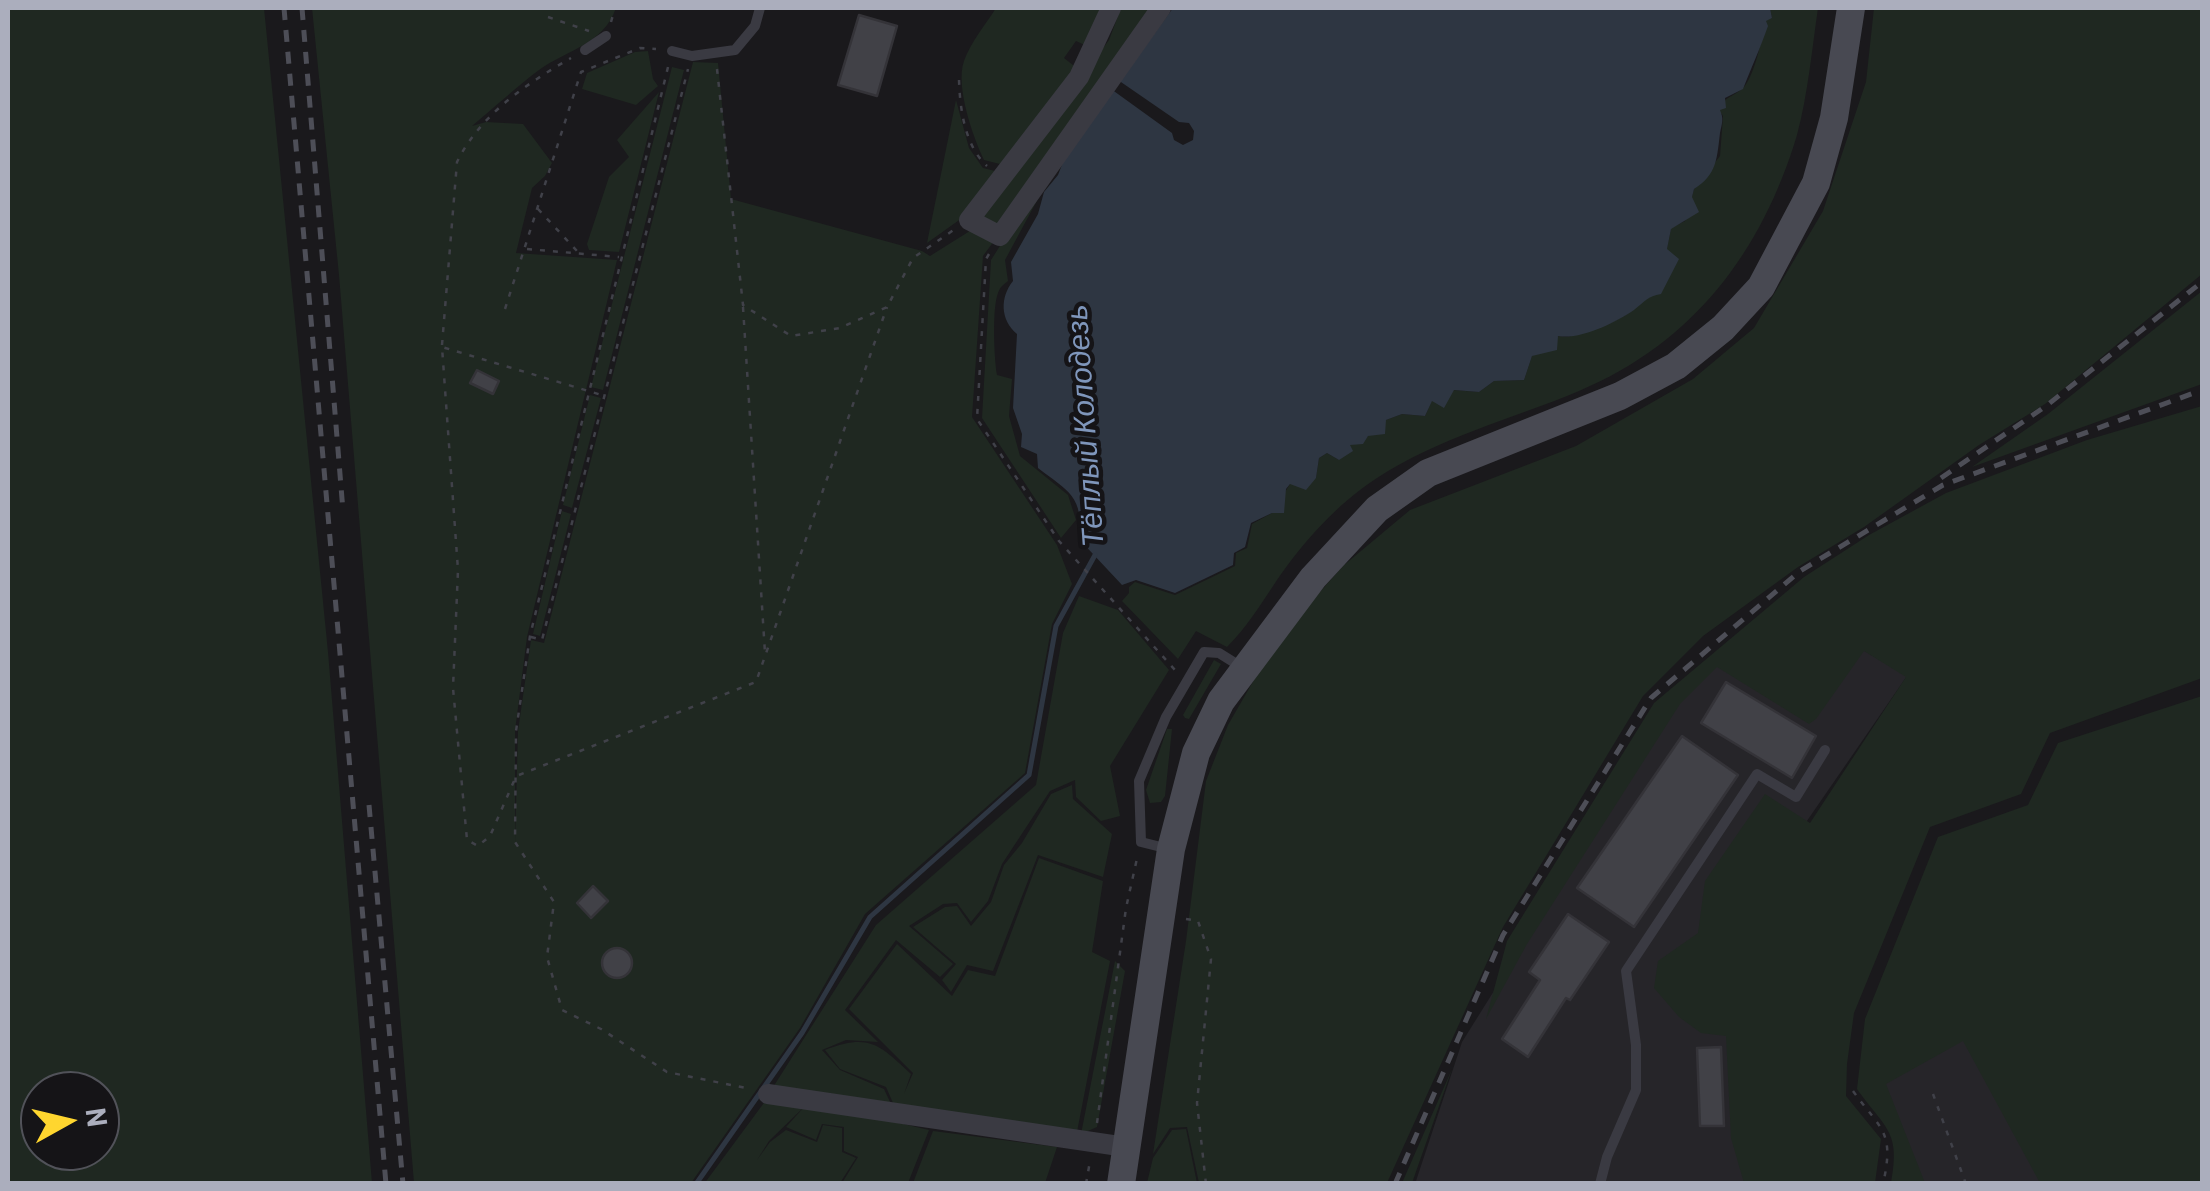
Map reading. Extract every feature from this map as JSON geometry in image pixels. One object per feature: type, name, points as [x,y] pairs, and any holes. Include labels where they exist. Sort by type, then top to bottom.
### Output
[{"type":"main road","points":[[1120,1184],[1171,849],[1196,754],[1221,701],[1314,578],[1377,509],[1428,473],[1620,396],[1676,366],[1723,328],[1761,287],[1816,183],[1834,118],[1851,8]]},
{"type":"street","points":[[1112,8],[1079,77],[969,220],[1000,236],[1160,8]]},
{"type":"street","points":[[761,1092],[1126,1146]]},
{"type":"lane","points":[[671,57],[736,50],[755,26],[760,8]]},
{"type":"lane","points":[[585,50],[606,36]]},
{"type":"lane","points":[[1171,849],[1141,842],[1139,781],[1166,717],[1204,652],[1218,653],[1244,669]]},
{"type":"lane","points":[[1600,1184],[1636,1090],[1636,1045],[1626,971],[1757,774],[1796,797],[1825,750]]},
{"type":"path","points":[[548,16],[606,36]]},
{"type":"path","points":[[505,309],[581,72],[640,48],[671,57],[688,68],[542,640],[530,636]]},
{"type":"path","points":[[585,50],[531,81],[469,137],[456,162],[442,347],[458,570],[454,688],[467,840],[478,846],[490,836],[516,776],[756,682],[887,307],[913,258],[969,220]]},
{"type":"path","points":[[716,55],[743,306],[765,655]]},
{"type":"path","points":[[671,57],[530,636],[516,731],[515,842],[554,902],[547,957],[562,1010],[601,1028],[667,1072],[761,1092]]},
{"type":"path","points":[[959,80],[960,105],[972,146],[984,166],[1008,169]]},
{"type":"path","points":[[537,208],[579,254]]},
{"type":"path","points":[[1000,236],[986,259],[977,419],[1059,541],[1186,682]]},
{"type":"path","points":[[526,249],[620,257]]},
{"type":"path","points":[[743,306],[791,336],[840,328],[887,307]]},
{"type":"path","points":[[442,347],[605,396]]},
{"type":"path","points":[[560,508],[574,512]]},
{"type":"path","points":[[1086,1184],[1126,908],[1141,842]]},
{"type":"path","points":[[1160,915],[1198,921],[1211,959],[1197,1103],[1206,1184]]},
{"type":"path","points":[[1853,1090],[1880,1122],[1888,1140],[1883,1184]]},
{"type":"path","points":[[1933,1094],[1966,1184]]},
{"type":"shaded area","points":[[8,8],[264,8],[328,652],[372,1183],[8,1183]]},
{"type":"shaded area","points":[[312,8],[616,8],[594,38],[539,70],[472,126],[486,122],[523,124],[552,163],[532,188],[516,253],[617,260],[527,637],[515,731],[515,843],[518,731],[531,640],[544,643],[693,62],[718,63],[731,199],[930,256],[973,229],[994,241],[983,256],[972,417],[1057,545],[1072,584],[1052,624],[1025,773],[865,914],[800,1028],[691,1183],[414,1183],[339,275]]},
{"type":"shaded area","points":[[996,8],[1103,8],[1087,46],[1076,41],[1064,58],[1078,69],[1004,165],[984,160],[970,125],[962,84],[967,54]]},
{"type":"shaded area","points":[[1121,8],[1154,8],[1001,229],[977,218],[1109,40]]},
{"type":"shaded area","points":[[1770,8],[1818,8],[1804,104],[1782,178],[1764,218],[1718,289],[1689,320],[1620,371],[1579,391],[1450,440],[1377,478],[1348,499],[1310,537],[1227,647],[1196,631],[1178,659],[1122,601],[1135,582],[1175,595],[1235,566],[1236,553],[1247,548],[1252,524],[1272,513],[1290,484],[1316,478],[1319,458],[1327,453],[1339,460],[1349,444],[1368,436],[1386,420],[1402,414],[1425,416],[1432,400],[1453,390],[1479,392],[1494,381],[1524,380],[1532,356],[1558,336],[1573,336],[1613,321],[1640,303],[1657,278],[1671,228],[1685,221],[1694,189],[1720,156],[1723,116],[1719,110],[1750,76],[1765,20],[1772,18]]},
{"type":"shaded area","points":[[1874,8],[2202,8],[2202,274],[2045,404],[1798,567],[1703,636],[1643,696],[1503,927],[1387,1183],[1199,1183],[1187,1127],[1170,1128],[1153,1154],[1206,781],[1228,725],[1277,640],[1343,566],[1410,510],[1576,446],[1693,379],[1754,328],[1823,211],[1866,82]]},
{"type":"shaded area","points":[[648,51],[658,86],[636,105],[582,89],[587,73],[635,52]]},
{"type":"shaded area","points":[[672,67],[684,70],[603,390],[591,387]]},
{"type":"shaded area","points":[[659,92],[619,252],[589,250],[587,244],[609,177],[629,157],[617,140]]},
{"type":"shaded area","points":[[956,100],[969,148],[983,168],[999,172],[962,218],[927,243]]},
{"type":"shaded area","points":[[1040,195],[1005,260],[1008,281],[996,300],[995,357],[997,375],[1012,379],[1009,416],[1020,456],[1068,495],[1076,520],[1061,538],[982,418],[991,260],[1031,197]]},
{"type":"shaded area","points":[[2202,291],[2202,384],[1972,467],[2048,414]]},
{"type":"shaded area","points":[[590,395],[601,398],[572,508],[563,505]]},
{"type":"shaded area","points":[[2202,406],[2202,678],[2050,733],[2021,794],[1930,827],[1854,1013],[1846,1096],[1881,1139],[1875,1183],[1744,1183],[1731,1138],[1726,1036],[1701,1033],[1679,1017],[1654,988],[1658,961],[1698,933],[1705,881],[1765,794],[1810,823],[1906,677],[1864,651],[1809,724],[1717,667],[1680,704],[1527,944],[1486,1019],[1507,941],[1654,703],[1804,577],[1869,535],[1946,493],[2087,440]]},
{"type":"shaded area","points":[[562,511],[571,514],[540,636],[533,634]]},
{"type":"shaded area","points":[[1079,596],[1118,610],[1169,670],[1110,766],[1120,816],[1101,821],[1076,797],[1075,780],[1050,791],[1002,864],[988,901],[971,922],[957,903],[943,904],[909,926],[953,964],[940,977],[896,940],[845,1010],[878,1042],[846,1040],[822,1050],[840,1070],[884,1089],[891,1104],[770,1092],[876,925],[1036,785],[1063,633]]},
{"type":"shaded area","points":[[1863,650],[1907,676],[1771,873],[1753,1183],[1415,1184],[1462,1042],[1676,700],[1716,660]]},
{"type":"shaded area","points":[[1214,660],[1221,664],[1189,719],[1185,718],[1183,715]]},
{"type":"shaded area","points":[[2202,696],[2202,1182],[2040,1183],[1963,1041],[1886,1084],[1925,1183],[1891,1183],[1892,1141],[1883,1122],[1857,1089],[1865,1019],[1938,837],[2028,805],[2058,743]]},
{"type":"shaded area","points":[[1167,729],[1172,729],[1165,796],[1161,802],[1150,803],[1146,790]]},
{"type":"shaded area","points":[[1072,785],[1073,799],[1112,834],[1103,877],[1038,855],[993,971],[967,965],[951,992],[942,980],[956,964],[913,927],[945,907],[957,906],[971,926],[991,902],[1004,865],[1051,794]]},
{"type":"shaded area","points":[[1039,858],[1103,881],[1092,952],[1110,961],[1077,1132],[893,1103],[886,1087],[840,1069],[825,1050],[853,1042],[873,1044],[911,1074],[904,1094],[913,1073],[849,1009],[897,944],[952,996],[968,970],[995,976]]},
{"type":"shaded area","points":[[1115,961],[1125,971],[1097,1127],[1081,1134]]},
{"type":"shaded area","points":[[1964,1035],[2044,1183],[1919,1183],[1878,1079]]},
{"type":"shaded area","points":[[1452,1069],[1412,1183],[1402,1183]]},
{"type":"shaded area","points":[[769,1096],[929,1130],[908,1183],[842,1183],[858,1157],[844,1151],[844,1127],[822,1124],[816,1140],[786,1127],[805,1106],[769,1141],[757,1160],[770,1142],[786,1130],[817,1142],[823,1125],[842,1128],[842,1152],[856,1158],[840,1183],[704,1184]]},
{"type":"shaded area","points":[[1186,1129],[1197,1183],[1147,1183],[1153,1158],[1172,1130]]},
{"type":"shaded area","points":[[933,1131],[1057,1147],[1045,1183],[913,1183]]},
{"type":"water","points":[[1173,8],[1770,8],[1772,18],[1766,21],[1768,26],[1743,89],[1725,98],[1726,108],[1720,110],[1722,121],[1714,165],[1692,197],[1699,212],[1671,229],[1667,249],[1679,259],[1661,294],[1597,329],[1558,336],[1557,350],[1532,356],[1524,380],[1494,381],[1479,392],[1454,390],[1444,408],[1432,401],[1425,416],[1402,414],[1386,420],[1385,434],[1368,436],[1363,444],[1350,445],[1353,451],[1339,460],[1327,453],[1319,458],[1316,478],[1306,490],[1290,484],[1286,489],[1284,513],[1272,513],[1251,523],[1245,547],[1234,553],[1233,565],[1175,593],[1136,580],[1122,585],[1078,538],[1079,513],[1072,496],[1038,468],[1037,454],[1021,447],[1022,434],[1013,408],[1017,334],[1007,322],[1004,308],[1013,281],[1011,262],[1038,214],[1044,192]]},
{"type":"pier","points":[[1118,80],[1179,122],[1189,123],[1194,131],[1193,140],[1183,145],[1174,140],[1172,133],[1111,89]]},
{"type":"building","points":[[859,15],[897,26],[877,96],[838,85]]},
{"type":"building","points":[[477,370],[499,381],[493,394],[470,383]]},
{"type":"building","points":[[1726,682],[1816,736],[1792,778],[1701,723]]},
{"type":"building","points":[[1682,736],[1738,775],[1634,927],[1577,888]]},
{"type":"building","points":[[593,886],[608,901],[591,918],[577,903]]},
{"type":"building","points":[[1568,914],[1609,942],[1528,1057],[1502,1039],[1540,980],[1529,972]]},
{"type":"building","points":[[617,948],[628,952],[632,963],[628,974],[617,978],[606,974],[602,963],[606,952]]},
{"type":"building","points":[[1721,1047],[1724,1126],[1700,1126],[1697,1048]]},
{"type":"waterway","name":"Тёплый Колодезь","points":[[696,1184],[802,1033],[870,917],[1029,775],[1056,626],[1095,555]]},
{"type":"railway","points":[[284,8],[386,1184]]},
{"type":"railway","points":[[302,8],[343,511]]},
{"type":"railway","points":[[1941,478],[2046,406],[2202,282]]},
{"type":"railway","points":[[1395,1184],[1503,935],[1651,698],[1800,571],[1943,485],[2202,390]]},
{"type":"railway","points":[[369,805],[403,1184]]}]
